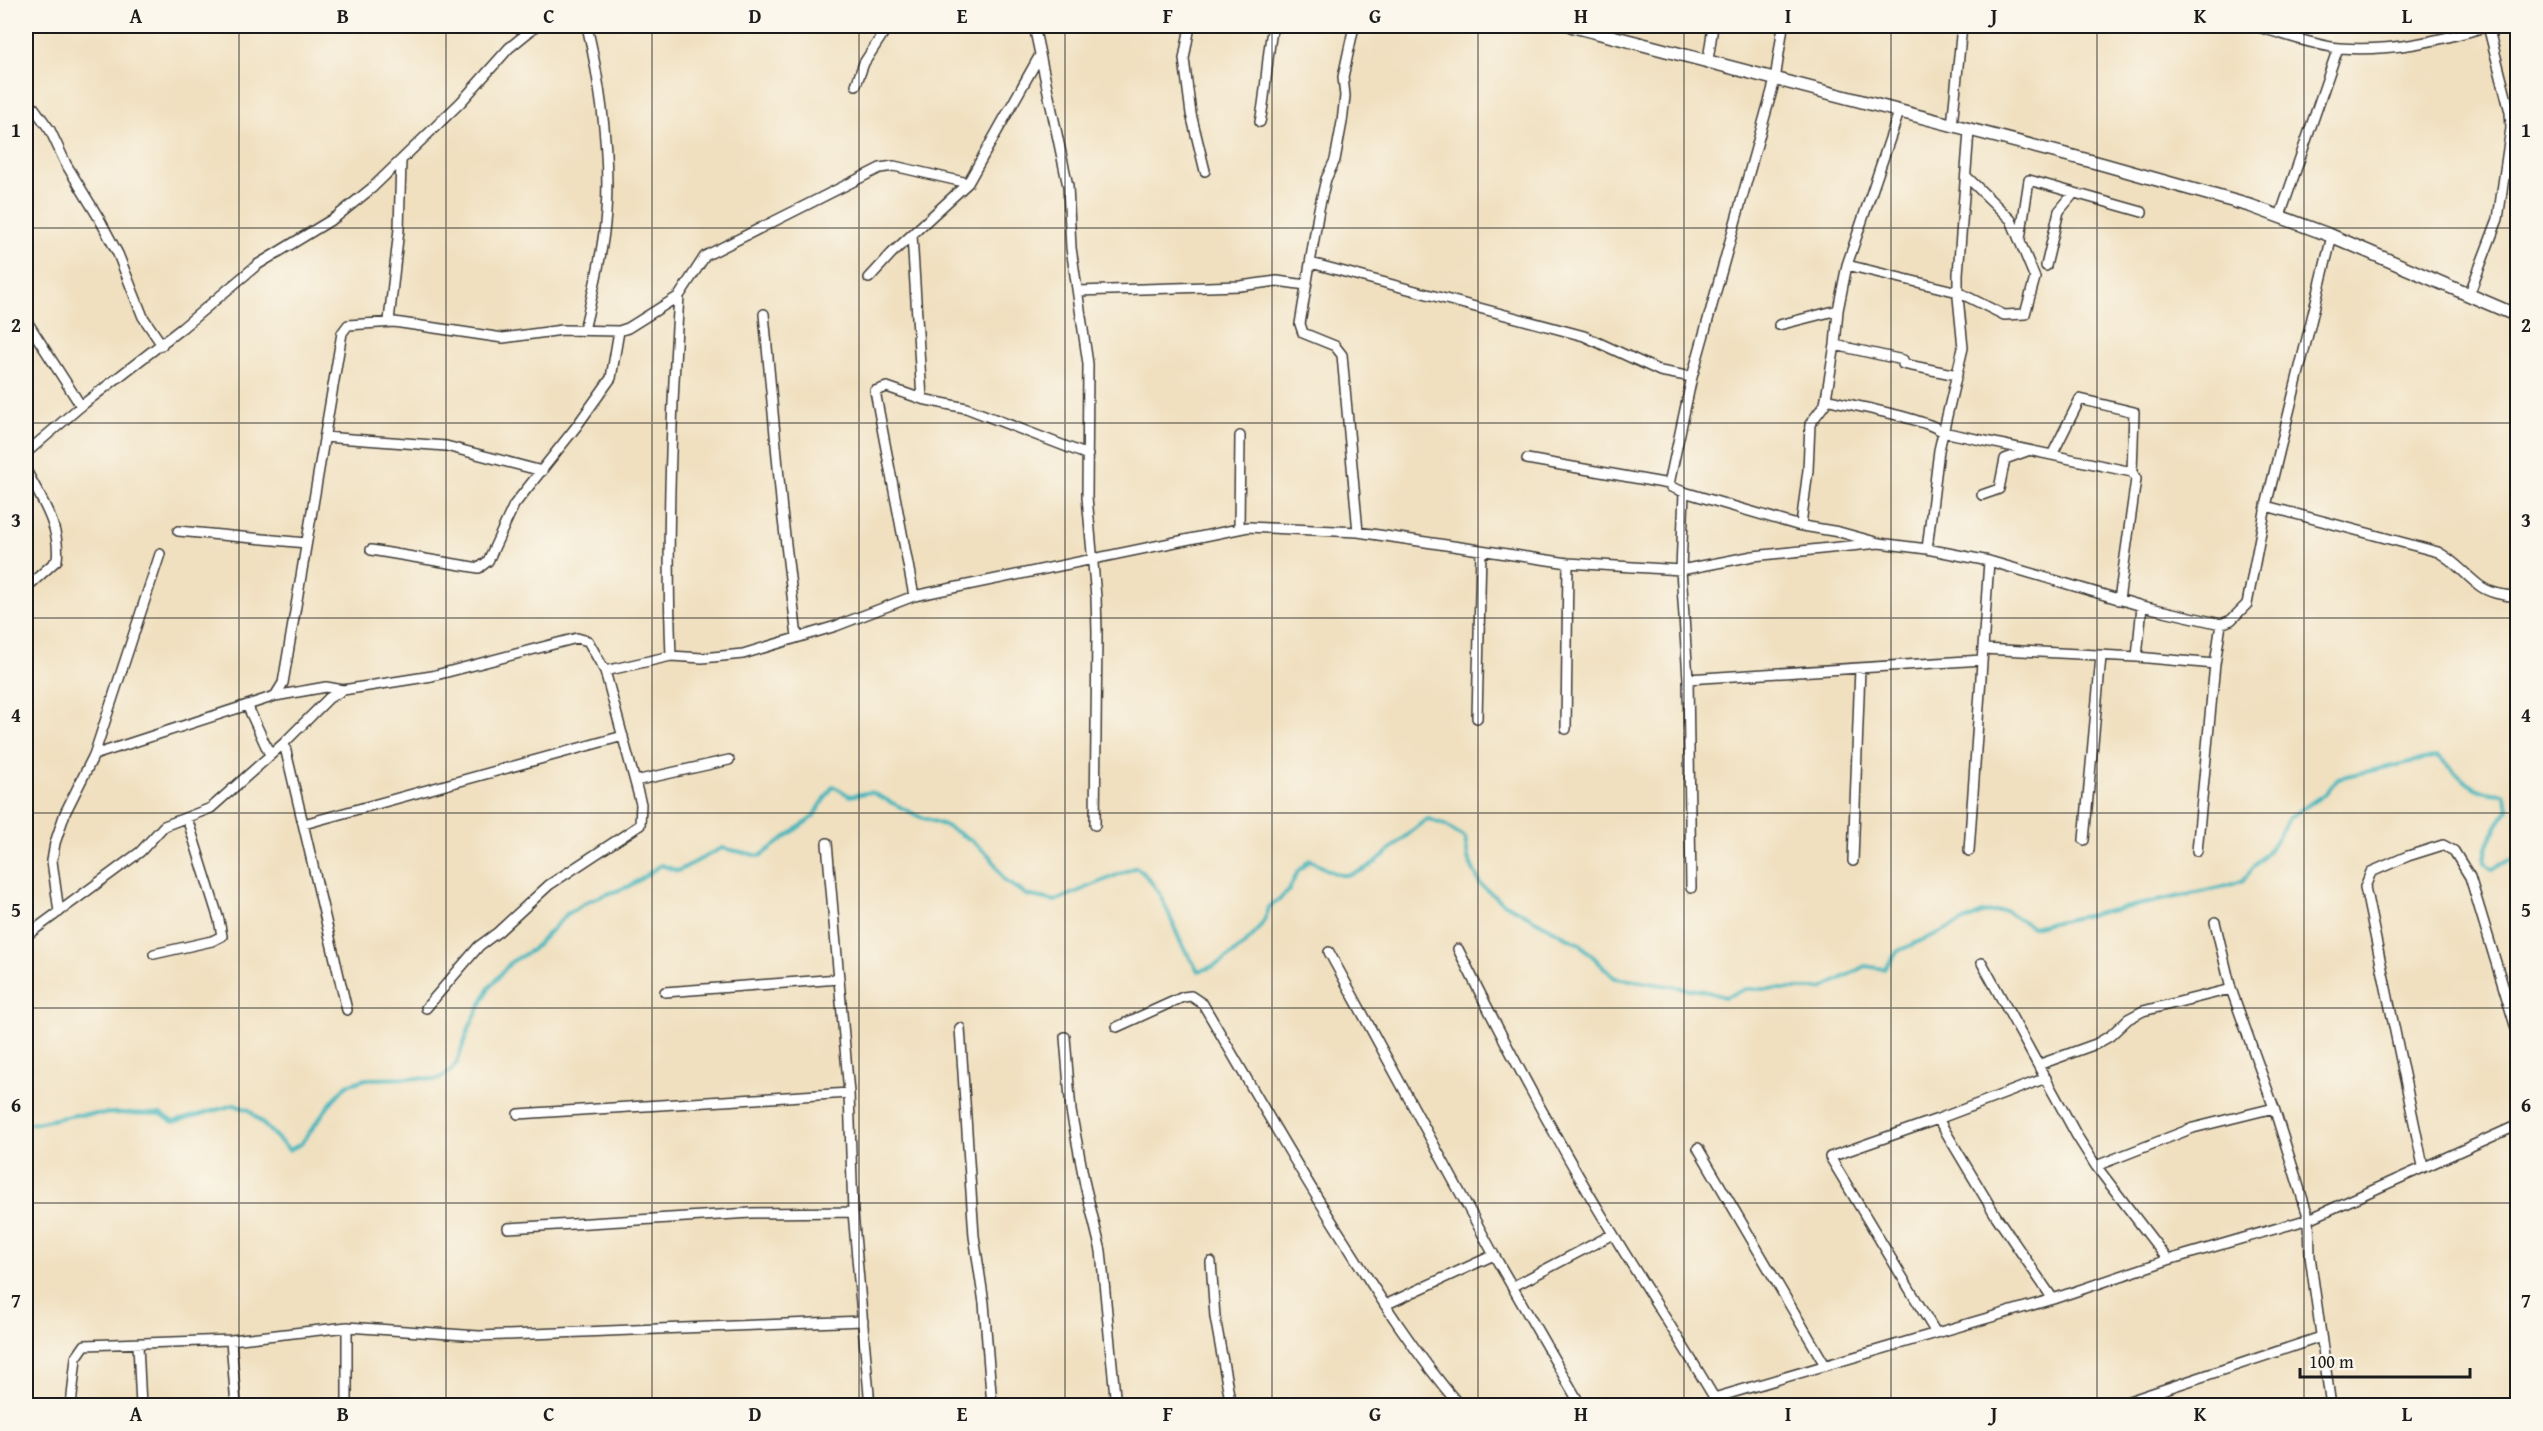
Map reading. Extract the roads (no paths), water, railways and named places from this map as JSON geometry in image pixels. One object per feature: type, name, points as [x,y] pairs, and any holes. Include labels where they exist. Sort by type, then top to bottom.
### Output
[{"type":"street","points":[[26,453],[81,406],[162,345],[257,265],[336,217],[372,188],[461,102],[509,48],[536,26]]},
{"type":"street","points":[[584,330],[594,286],[606,204],[604,122],[596,62],[587,26]]},
{"type":"street","points":[[856,86],[864,63],[888,26]]},
{"type":"street","points":[[1034,26],[1068,186],[1071,248],[1088,364],[1087,497],[1097,632],[1095,825]]},
{"type":"street","points":[[1190,26],[1184,59],[1191,114],[1205,171]]},
{"type":"street","points":[[1260,122],[1265,99],[1267,52],[1273,26]]},
{"type":"street","points":[[1354,26],[1343,77],[1345,96],[1342,122],[1335,160],[1326,180],[1319,209],[1300,324],[1303,333],[1335,346],[1342,355],[1358,532]]},
{"type":"street","points":[[1572,26],[2102,164],[2251,206],[2332,236],[2517,316]]},
{"type":"street","points":[[1708,60],[1713,26]]},
{"type":"street","points":[[1669,484],[1692,378],[1775,80],[1783,26]]},
{"type":"street","points":[[1952,126],[1962,26]]},
{"type":"street","points":[[2254,26],[2338,48],[2409,46],[2446,39],[2488,26],[2510,112],[2511,128],[2498,219],[2469,296]]},
{"type":"street","points":[[2280,216],[2338,48]]},
{"type":"street","points":[[869,278],[968,183],[1040,56]]},
{"type":"street","points":[[34,108],[50,130],[66,164],[100,220],[118,254],[143,317],[162,345]]},
{"type":"street","points":[[1801,525],[1808,470],[1810,424],[1825,404],[1835,345],[1838,310],[1847,265],[1899,112]]},
{"type":"street","points":[[1927,549],[1943,432],[1963,348],[1958,292],[1969,131]]},
{"type":"street","points":[[389,321],[392,274],[399,229],[401,161]]},
{"type":"street","points":[[275,696],[283,683],[324,437],[344,328],[348,325],[389,321],[503,338],[562,330],[619,331],[628,328],[679,296],[705,256],[880,168],[894,166],[968,183]]},
{"type":"street","points":[[1847,265],[1958,292],[2004,315],[2025,314],[2035,278],[2011,220],[1965,176]]},
{"type":"street","points":[[2020,242],[2029,180],[2142,212]]},
{"type":"street","points":[[2046,266],[2059,212],[2074,193]]},
{"type":"street","points":[[912,235],[922,399]]},
{"type":"street","points":[[1527,459],[1669,484],[1684,492],[1801,525],[1839,532],[1878,543],[1927,549],[1989,561],[2119,600],[2221,624],[2231,620],[2247,604],[2266,506],[2332,236]]},
{"type":"street","points":[[1311,262],[1584,336],[1597,340],[1660,371],[1692,378]]},
{"type":"street","points":[[1078,291],[1240,286],[1269,281],[1306,285]]},
{"type":"street","points":[[671,656],[670,428],[679,296]]},
{"type":"street","points":[[1779,325],[1838,310]]},
{"type":"street","points":[[764,314],[796,637]]},
{"type":"street","points":[[26,320],[81,406]]},
{"type":"street","points":[[371,550],[480,568],[488,561],[514,505],[611,378],[619,331]]},
{"type":"street","points":[[1835,345],[1903,360],[1902,364],[1957,375]]},
{"type":"street","points":[[914,596],[875,391],[887,387],[922,399],[983,413],[1088,455]]},
{"type":"street","points":[[1826,399],[1909,419],[1937,427],[1943,432],[2132,472]]},
{"type":"street","points":[[2052,455],[2080,399],[2134,412],[2132,472],[2136,478],[2119,600]]},
{"type":"street","points":[[1239,528],[1240,436]]},
{"type":"street","points":[[324,437],[446,446],[542,471]]},
{"type":"street","points":[[1982,495],[1999,489],[2005,459],[2029,451]]},
{"type":"street","points":[[26,470],[56,527],[59,544],[57,560],[26,588]]},
{"type":"street","points":[[1684,492],[1681,570],[1688,679],[1691,888]]},
{"type":"street","points":[[2266,506],[2438,552],[2455,562],[2480,586],[2491,592],[2517,597]]},
{"type":"street","points":[[605,671],[671,656],[702,658],[742,654],[836,626],[914,596],[1239,528],[1358,532],[1568,563],[1681,570],[1744,558],[1878,543]]},
{"type":"street","points":[[178,531],[306,543]]},
{"type":"street","points":[[1477,718],[1480,551]]},
{"type":"street","points":[[59,912],[52,861],[55,843],[65,813],[94,755],[160,554]]},
{"type":"street","points":[[1970,851],[1989,561]]},
{"type":"street","points":[[1566,729],[1568,563]]},
{"type":"street","points":[[2137,657],[2142,606]]},
{"type":"street","points":[[2197,851],[2221,624]]},
{"type":"street","points":[[94,755],[275,696],[326,687],[343,690],[432,676],[577,638],[588,641],[605,671],[641,804],[640,825],[549,885],[498,932],[479,946],[426,1008]]},
{"type":"street","points":[[1983,649],[2101,657],[2137,657],[2215,664]]},
{"type":"street","points":[[2084,840],[2101,657]]},
{"type":"street","points":[[1688,679],[1982,660]]},
{"type":"street","points":[[1853,861],[1860,668]]},
{"type":"street","points":[[26,936],[140,852],[164,826],[211,808],[284,743],[329,698],[343,690]]},
{"type":"street","points":[[247,705],[270,755]]},
{"type":"street","points":[[304,824],[623,736]]},
{"type":"street","points":[[284,743],[347,1010]]},
{"type":"street","points":[[635,781],[729,760]]},
{"type":"street","points":[[154,954],[212,941],[222,936],[187,818]]},
{"type":"street","points":[[827,843],[849,1093],[853,1212],[870,1406]]},
{"type":"street","points":[[2423,1166],[2365,887],[2371,873],[2408,856],[2443,845],[2454,851],[2470,877],[2517,1035]]},
{"type":"street","points":[[2215,922],[2231,989],[2274,1108],[2309,1219],[2310,1256],[2331,1406]]},
{"type":"street","points":[[1458,949],[1512,1057],[1613,1234],[1717,1402],[1825,1365],[2053,1299],[2168,1260],[2309,1219],[2517,1125]]},
{"type":"street","points":[[1329,952],[1494,1255],[1581,1406]]},
{"type":"street","points":[[1982,963],[2096,1166],[2168,1260]]},
{"type":"street","points":[[666,992],[839,979]]},
{"type":"street","points":[[2038,1065],[2096,1044],[2110,1036],[2128,1019],[2143,1011],[2231,989]]},
{"type":"street","points":[[1118,1027],[1183,997],[1191,996],[1203,1004],[1303,1176],[1385,1305],[1460,1406]]},
{"type":"street","points":[[960,1028],[974,1236],[984,1303],[992,1406]]},
{"type":"street","points":[[1065,1037],[1071,1111],[1085,1185],[1101,1251],[1116,1406]]},
{"type":"street","points":[[1936,1333],[1830,1157],[2046,1078]]},
{"type":"street","points":[[518,1114],[849,1093]]},
{"type":"street","points":[[2096,1166],[2193,1128],[2274,1108]]},
{"type":"street","points":[[1938,1119],[1996,1216],[2053,1299]]},
{"type":"street","points":[[1698,1148],[1825,1365]]},
{"type":"street","points":[[508,1228],[751,1213],[853,1212]]},
{"type":"street","points":[[1512,1287],[1613,1234]]},
{"type":"street","points":[[1385,1305],[1494,1255]]},
{"type":"street","points":[[1211,1262],[1215,1317],[1231,1406]]},
{"type":"street","points":[[71,1406],[76,1358],[85,1345],[231,1340],[347,1327],[479,1336],[863,1321]]},
{"type":"street","points":[[347,1327],[347,1406]]},
{"type":"street","points":[[2114,1406],[2321,1337]]},
{"type":"street","points":[[231,1340],[236,1406]]},
{"type":"street","points":[[138,1344],[141,1406]]},
{"type":"waterway","points":[[26,1125],[75,1115],[115,1113],[161,1114],[173,1122],[234,1105],[249,1110],[289,1150],[301,1144],[333,1100],[347,1085],[366,1079],[436,1080],[450,1072],[457,1062],[469,1028],[489,988],[511,962],[532,950],[568,913],[591,900],[630,886],[661,865],[678,871],[722,848],[760,856],[813,817],[833,786],[850,796],[871,792],[918,816],[944,825],[971,840],[991,857],[1004,880],[1027,895],[1055,901],[1136,867],[1159,893],[1183,947],[1198,971],[1219,963],[1241,947],[1259,927],[1269,907],[1288,892],[1298,871],[1310,860],[1336,873],[1344,875],[1354,873],[1376,861],[1428,819],[1443,824],[1465,838],[1468,858],[1480,884],[1502,902],[1581,945],[1615,978],[1704,991],[1725,997],[1746,989],[1822,989],[1865,966],[1884,969],[1898,951],[1982,913],[2006,911],[2032,927],[2220,888],[2242,881],[2272,846],[2289,818],[2326,793],[2338,778],[2438,756],[2474,787],[2503,794],[2509,809],[2489,841],[2485,863],[2493,870],[2503,863],[2518,858]]}]
